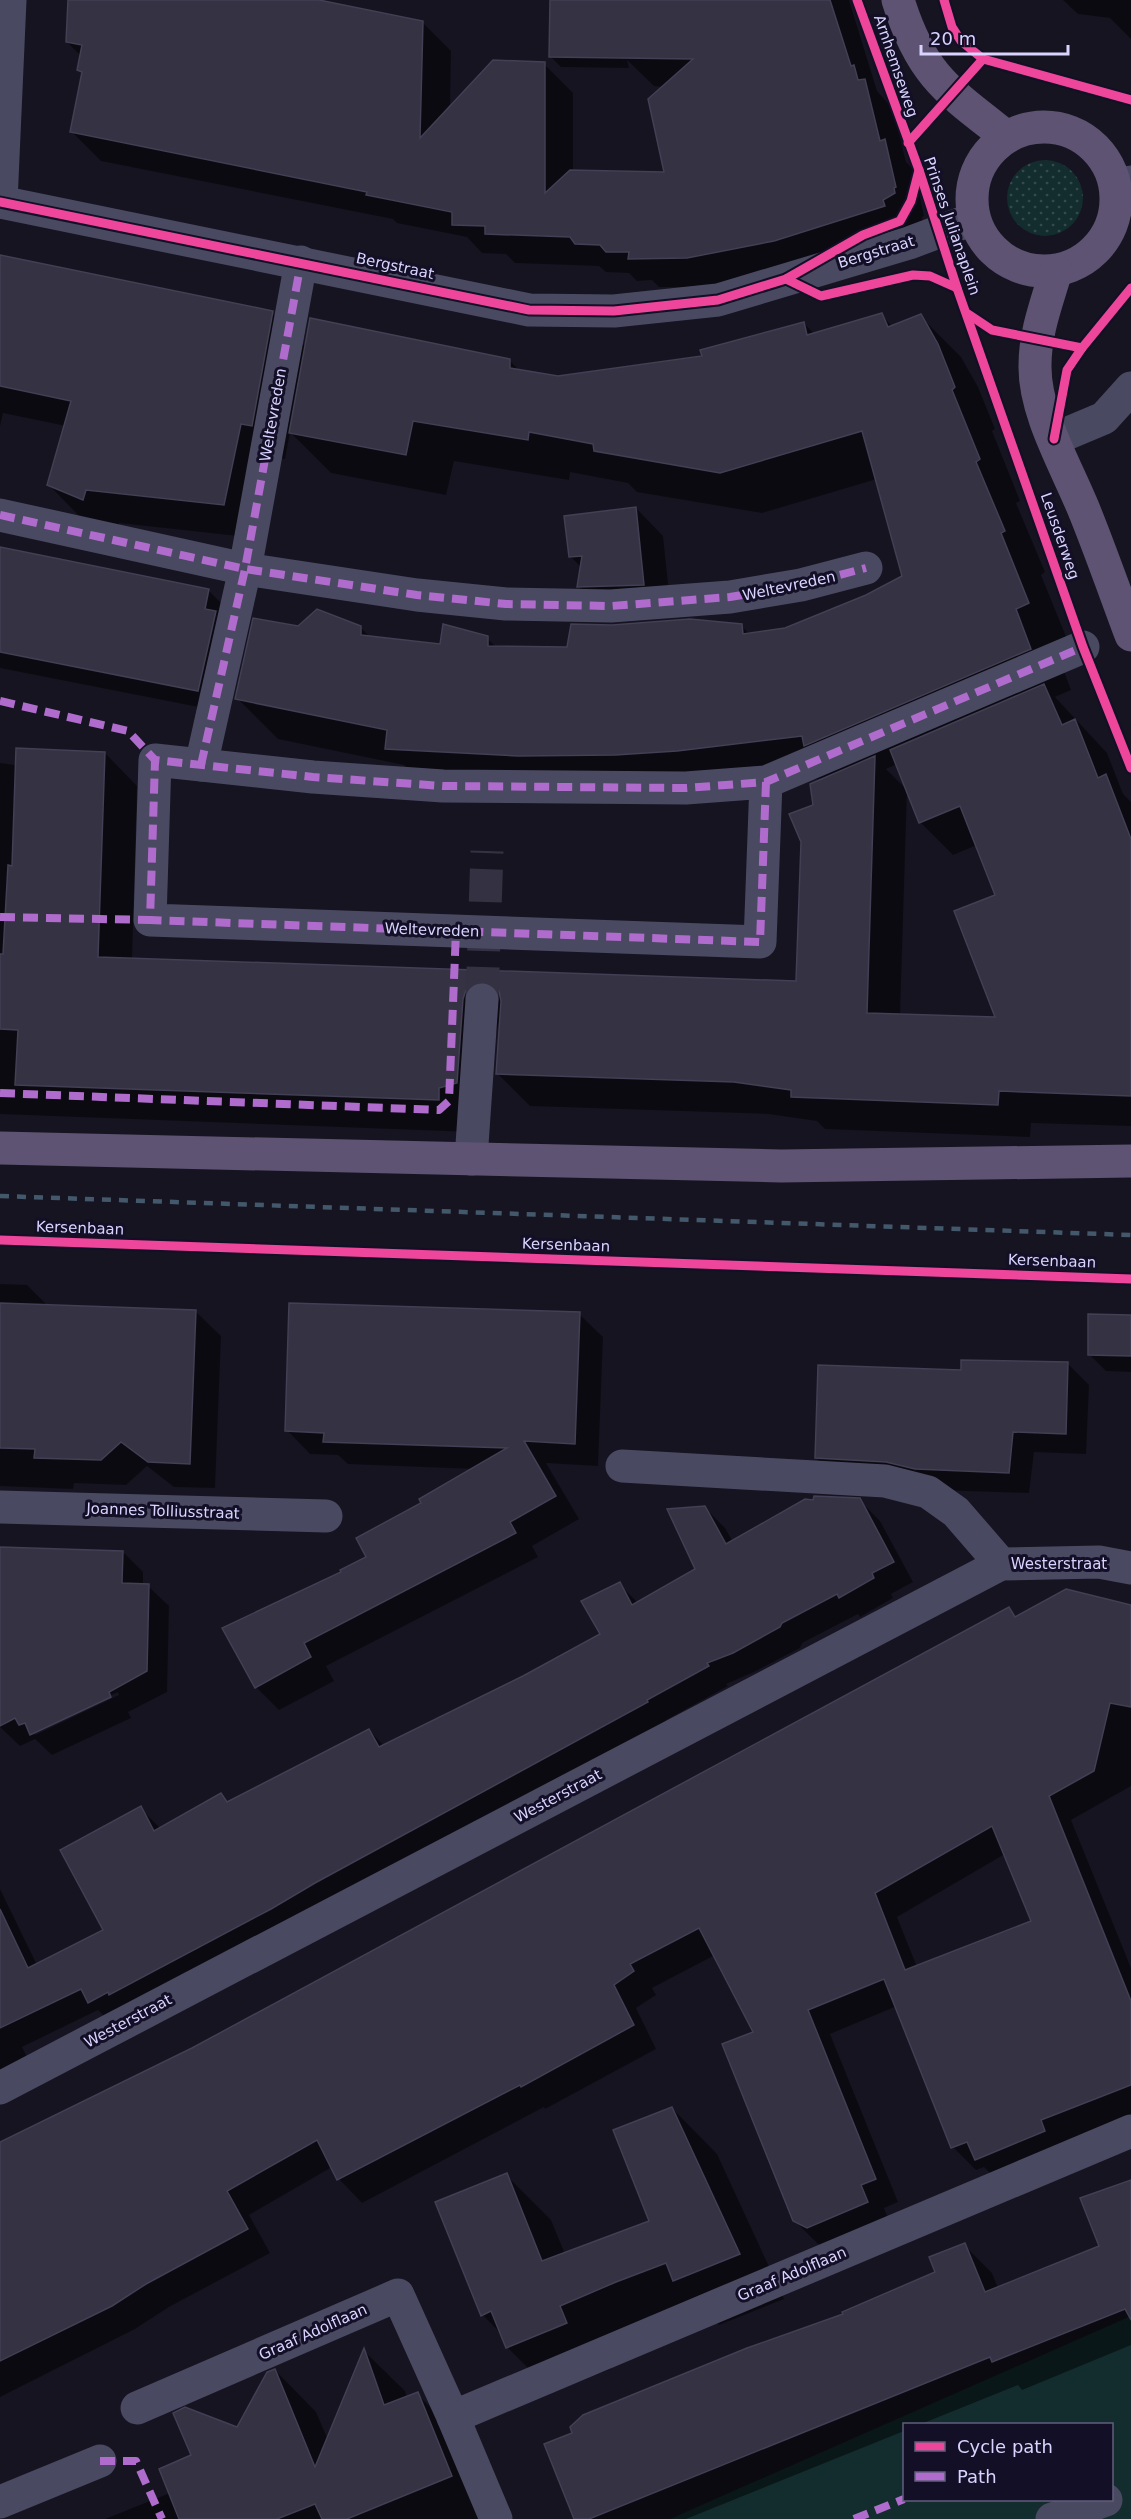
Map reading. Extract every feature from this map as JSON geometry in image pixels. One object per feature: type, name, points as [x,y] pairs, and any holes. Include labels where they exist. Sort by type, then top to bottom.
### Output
[{"type":"main road","name":"Arnhemseweg","points":[[904,2],[916,48],[933,75],[1007,137]]},
{"type":"main road","name":"Prinses Julianaplein","points":[[1051,127],[1073,132],[1093,145],[1124,183],[1109,234],[1087,259],[1056,271],[1033,271],[1011,264],[993,250],[979,232],[973,219],[970,202],[974,182],[985,156],[1007,137],[1028,128],[1051,127]]},
{"type":"main road","name":"Leusderweg","points":[[1056,271],[1036,339],[1035,366],[1040,401],[1131,635]]},
{"type":"main road","points":[[0,1148],[781,1166],[1131,1161]]},
{"type":"street","points":[[1,202],[10,0]]},
{"type":"street","name":"Bergstraat","points":[[1,202],[529,310],[614,311],[718,300],[909,243],[973,219]]},
{"type":"street","name":"Weltevreden","points":[[201,765],[245,568],[301,262]]},
{"type":"street","points":[[1054,439],[1104,418],[1131,388]]},
{"type":"street","name":"Weltevreden","points":[[0,515],[245,568],[417,595],[506,604],[611,606],[730,597],[801,585],[866,568]]},
{"type":"street","name":"Weltevreden","points":[[766,782],[760,942],[150,920],[155,760],[313,777],[443,786],[675,788],[766,782],[1083,647]]},
{"type":"street","points":[[471,1159],[482,1000]]},
{"type":"street","points":[[622,1466],[885,1481],[928,1492],[956,1512],[1001,1564]]},
{"type":"street","name":"Joannes Tolliusstraat","points":[[0,1507],[326,1516]]},
{"type":"street","name":"Westerstraat","points":[[0,2088],[1001,1564],[1099,1562],[1131,1568]]},
{"type":"street","name":"Graaf Adolflaan","points":[[453,2417],[1131,2131]]},
{"type":"street","name":"Graaf Adolflaan","points":[[137,2408],[398,2295],[496,2519]]},
{"type":"street","points":[[0,2502],[100,2461]]},
{"type":"street","points":[[1052,2519],[1103,2501]]},
{"type":"green space","points":[[1038,160],[1052,160],[1066,166],[1077,177],[1083,191],[1080,213],[1072,225],[1052,236],[1038,236],[1024,230],[1013,219],[1007,205],[1007,191],[1013,177],[1024,166]]},
{"type":"green space","points":[[1131,2316],[1131,2519],[670,2519]]},
{"type":"building","points":[[68,0],[319,0],[423,21],[420,138],[493,60],[545,62],[545,193],[570,170],[664,172],[648,99],[693,59],[549,57],[550,0],[830,0],[851,66],[854,65],[858,80],[865,79],[880,141],[885,139],[896,187],[894,188],[895,193],[883,200],[885,206],[774,241],[687,258],[628,259],[629,252],[606,252],[600,245],[575,244],[570,237],[485,234],[485,226],[452,225],[452,212],[366,195],[367,192],[70,132],[82,72],[77,70],[82,45],[66,42]]},
{"type":"building","points":[[0,255],[273,311],[252,426],[241,424],[224,505],[86,490],[83,500],[47,485],[71,401],[0,386]]},
{"type":"building","points":[[882,313],[888,327],[921,314],[938,344],[955,387],[952,390],[980,459],[976,462],[1005,531],[1001,533],[1029,603],[1016,609],[1031,649],[804,746],[802,736],[677,751],[615,755],[518,756],[385,749],[387,730],[235,699],[253,618],[298,626],[317,609],[361,626],[361,635],[440,644],[443,624],[488,636],[488,646],[567,647],[571,624],[612,625],[690,619],[742,624],[743,634],[785,628],[866,595],[902,576],[862,431],[720,473],[594,451],[593,444],[529,432],[528,440],[413,421],[406,455],[289,433],[310,318],[510,359],[510,368],[558,376],[702,356],[700,350],[804,322],[807,335]]},
{"type":"building","points":[[636,507],[644,585],[577,587],[582,556],[569,557],[564,516]]},
{"type":"building","points":[[0,547],[209,589],[205,609],[216,611],[198,691],[0,652]]},
{"type":"building","points":[[1044,684],[1062,725],[1075,719],[1098,778],[1106,774],[1131,839],[1131,1096],[999,1091],[998,1105],[791,1097],[791,1090],[734,1082],[496,1074],[501,1001],[499,991],[493,985],[483,981],[473,983],[466,990],[463,999],[457,1083],[439,1088],[439,1100],[15,1085],[18,1030],[0,1029],[0,954],[3,954],[8,865],[12,866],[16,748],[105,752],[98,957],[796,981],[801,842],[789,814],[813,805],[810,784],[875,756],[867,1013],[995,1017],[954,911],[995,895],[960,806],[919,823],[890,750]]},
{"type":"building","points":[[0,1303],[196,1310],[190,1464],[148,1462],[121,1442],[101,1460],[34,1458],[35,1449],[0,1448]]},
{"type":"building","points":[[289,1303],[580,1312],[575,1444],[524,1441],[556,1496],[510,1522],[516,1533],[304,1643],[311,1657],[255,1688],[222,1628],[341,1572],[340,1570],[366,1557],[356,1538],[421,1503],[419,1499],[507,1448],[323,1442],[324,1433],[285,1431]]},
{"type":"building","points":[[1088,1314],[1131,1315],[1131,1356],[1088,1355]]},
{"type":"building","points":[[961,1360],[1068,1362],[1066,1434],[1013,1432],[1009,1473],[915,1469],[886,1462],[815,1458],[818,1365],[961,1370]]},
{"type":"building","points":[[814,1496],[860,1498],[894,1562],[872,1573],[874,1578],[839,1598],[837,1594],[782,1623],[780,1627],[733,1653],[707,1663],[709,1666],[647,1700],[648,1702],[271,1909],[109,1995],[108,1992],[88,2003],[81,1989],[0,2028],[0,1909],[28,1968],[103,1930],[60,1850],[141,1806],[154,1831],[221,1793],[227,1802],[369,1729],[379,1747],[523,1676],[600,1634],[581,1601],[620,1582],[632,1605],[695,1569],[667,1509],[705,1506],[726,1544],[805,1499],[813,1500]]},
{"type":"building","points":[[0,1547],[123,1551],[122,1583],[149,1584],[147,1671],[109,1692],[111,1697],[30,1735],[25,1723],[19,1725],[15,1718],[0,1726]]},
{"type":"building","points":[[1066,1589],[1131,1605],[1131,1707],[1110,1703],[1094,1771],[1049,1796],[1131,2001],[1131,2085],[1041,2120],[1045,2131],[975,2160],[967,2142],[951,2148],[884,1979],[808,2010],[876,2179],[861,2185],[868,2202],[807,2228],[793,2221],[722,2044],[753,2032],[699,1928],[630,1964],[634,1971],[614,1985],[634,2025],[521,2087],[520,2085],[337,2180],[317,2140],[227,2191],[248,2229],[146,2284],[112,2306],[0,2361],[0,2142],[192,2048],[1009,1607],[1015,1617]],"holes":[[[992,1826],[1031,1921],[905,1970],[875,1893]]]},
{"type":"building","points":[[672,2107],[740,2254],[673,2281],[666,2263],[616,2282],[560,2306],[567,2323],[506,2348],[491,2311],[481,2316],[435,2202],[507,2173],[542,2261],[649,2221],[613,2130]]},
{"type":"building","points":[[1131,2180],[1131,2320],[1125,2309],[992,2362],[990,2357],[589,2519],[574,2519],[544,2444],[572,2433],[570,2427],[583,2415],[747,2348],[843,2314],[842,2312],[935,2272],[929,2257],[965,2243],[985,2292],[1099,2246],[1080,2198]]},
{"type":"building","points":[[364,2348],[384,2405],[418,2392],[452,2476],[347,2519],[322,2519],[315,2504],[277,2519],[179,2519],[159,2469],[191,2455],[173,2413],[185,2407],[237,2427],[267,2372],[275,2369],[315,2467]]},
{"type":"tunnel","points":[[482,1000],[487,851]]},
{"type":"railway","points":[[0,1196],[1131,1235]]},
{"type":"marked path","points":[[201,765],[245,569],[301,262]]},
{"type":"marked path","points":[[0,515],[245,569],[417,595],[506,604],[611,606],[730,597],[801,585],[866,568]]},
{"type":"marked path","points":[[766,782],[760,942],[150,920],[155,760],[313,777],[443,786],[686,788],[766,782],[1083,647]]},
{"type":"marked path","points":[[0,701],[128,731],[155,760]]},
{"type":"marked path","points":[[0,917],[150,920]]},
{"type":"marked path","points":[[0,1093],[439,1110],[449,1101],[456,931]]},
{"type":"marked path","points":[[100,2461],[136,2461],[162,2519]]},
{"type":"marked path","points":[[854,2519],[903,2499]]},
{"type":"cycle path","points":[[857,0],[919,170],[957,288],[1083,647],[1131,768]]},
{"type":"cycle path","points":[[944,0],[952,27],[961,41],[983,59],[1131,100]]},
{"type":"cycle path","points":[[908,143],[983,59]]},
{"type":"cycle path","points":[[0,202],[529,310],[614,311],[718,300],[786,279],[863,235],[900,221],[911,201],[919,170]]},
{"type":"cycle path","points":[[786,279],[821,296],[913,275],[930,276],[957,288]]},
{"type":"cycle path","points":[[968,314],[992,330],[1082,348],[1131,288]]},
{"type":"cycle path","points":[[1054,439],[1067,370],[1082,348]]},
{"type":"cycle path","name":"Kersenbaan","points":[[0,1240],[1131,1279]]}]
